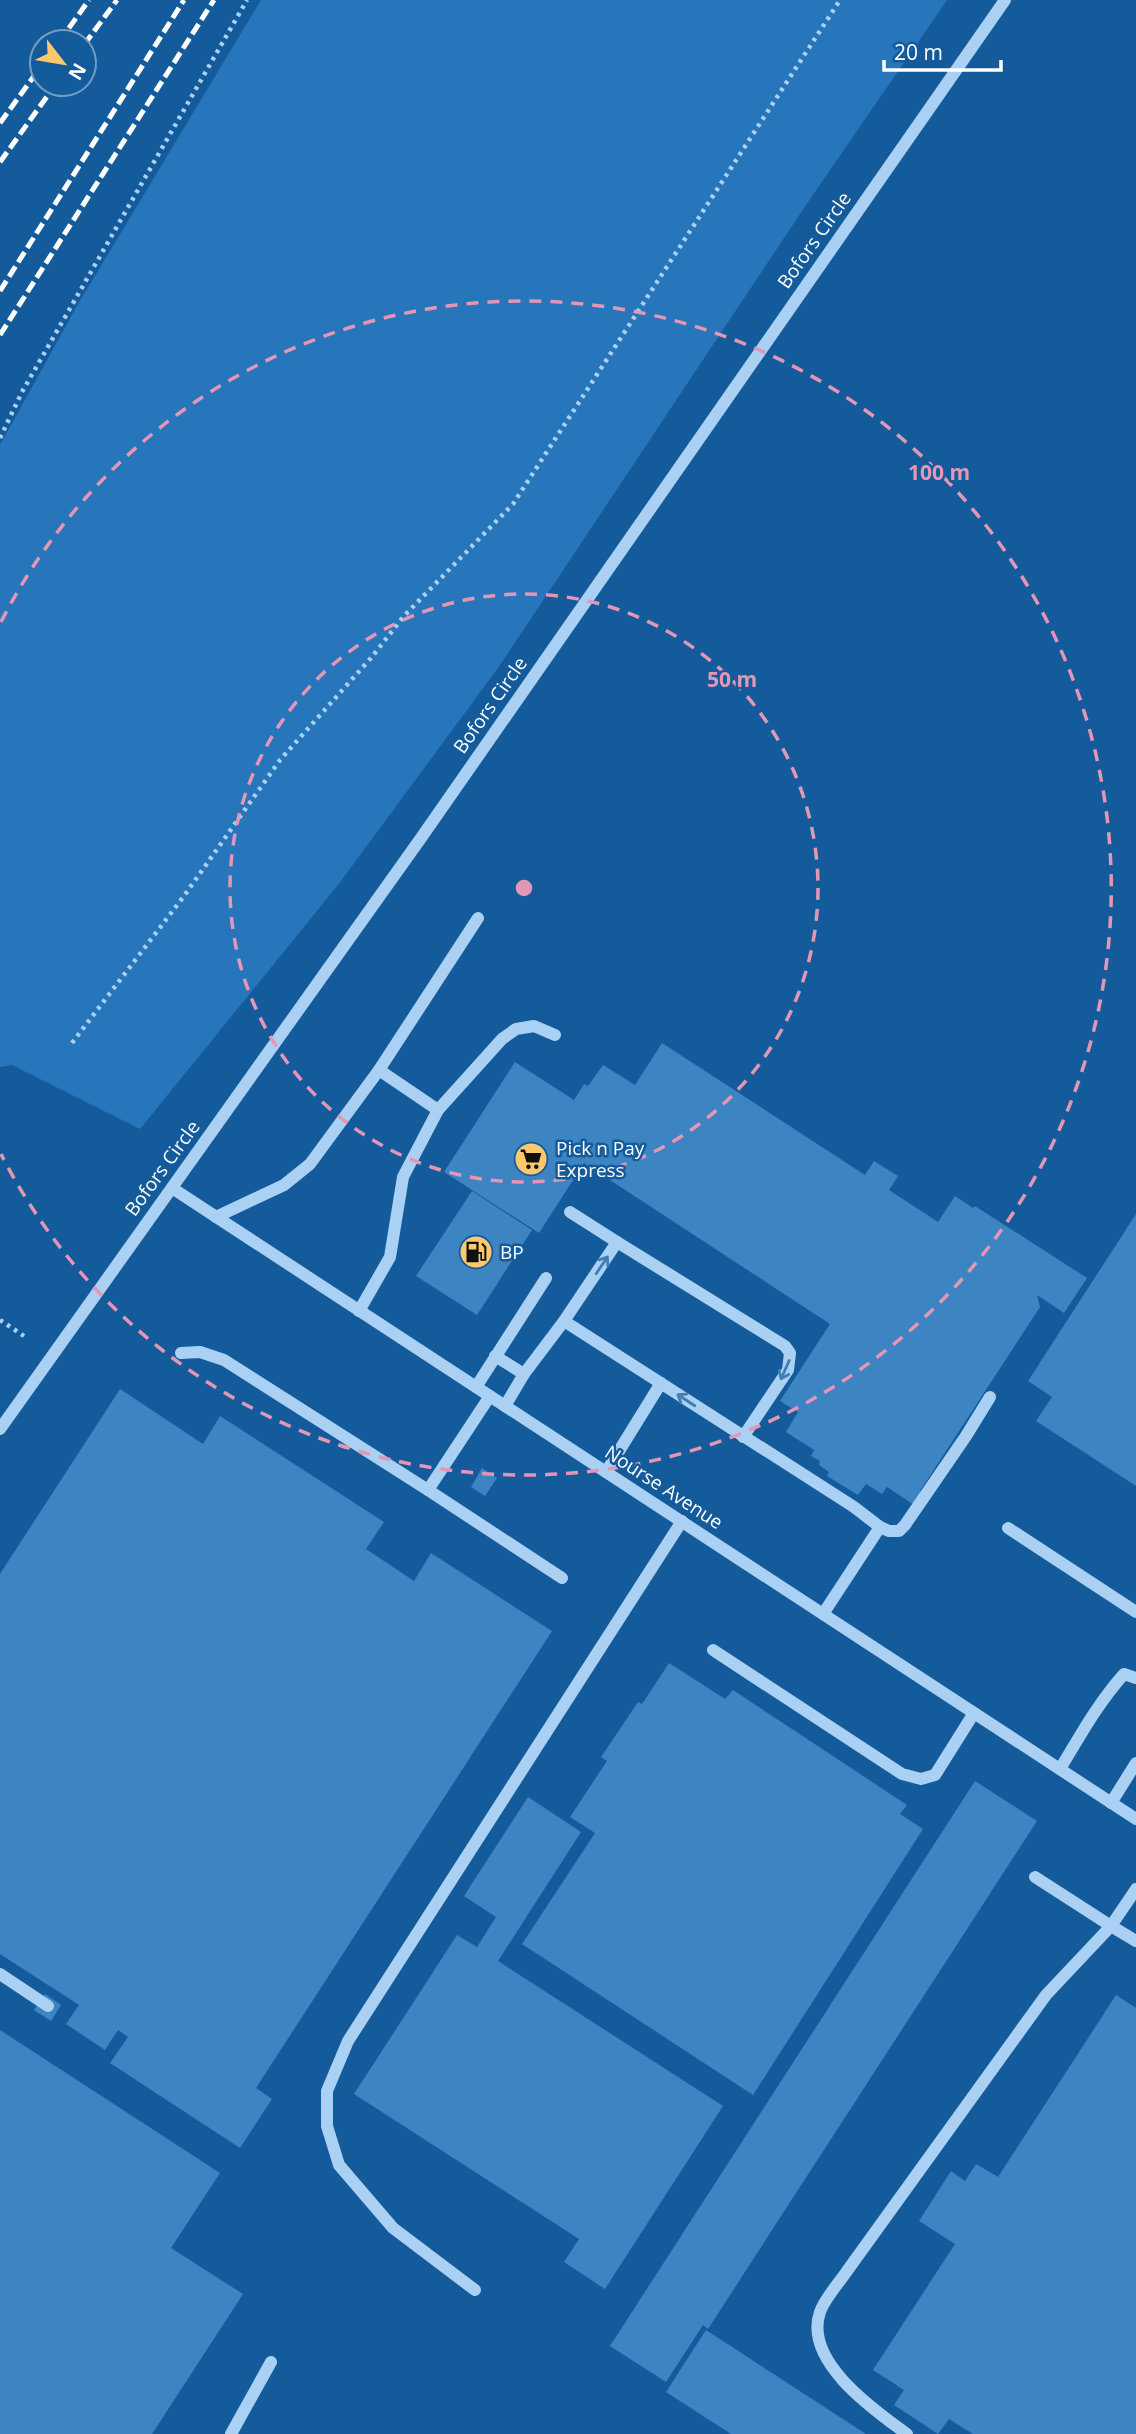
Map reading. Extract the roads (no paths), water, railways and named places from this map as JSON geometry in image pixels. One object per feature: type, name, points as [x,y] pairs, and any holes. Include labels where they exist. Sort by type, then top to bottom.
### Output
[{"type":"street","name":"Bofors Circle","points":[[0,1429],[429,826],[1005,0]]},
{"type":"street","points":[[216,1217],[284,1185],[310,1164],[379,1070],[478,918]]},
{"type":"street","points":[[359,1311],[390,1257],[403,1177],[438,1110],[502,1039],[516,1029],[534,1026],[555,1035]]},
{"type":"street","points":[[379,1070],[438,1110]]},
{"type":"street","name":"Nourse Avenue","points":[[172,1188],[1136,1819]]},
{"type":"street","points":[[570,1212],[785,1346],[790,1353],[788,1370],[743,1437]]},
{"type":"street","points":[[505,1406],[524,1374],[564,1321],[617,1242]]},
{"type":"street","points":[[476,1387],[546,1278]]},
{"type":"street","points":[[564,1321],[889,1531],[899,1531],[905,1525],[990,1397]]},
{"type":"street","points":[[181,1353],[200,1352],[224,1360],[562,1578]]},
{"type":"street","points":[[495,1356],[524,1374]]},
{"type":"street","points":[[606,1472],[661,1383]]},
{"type":"street","points":[[428,1490],[490,1396]]},
{"type":"street","points":[[475,2290],[393,2228],[339,2165],[327,2126],[327,2091],[348,2041],[682,1521]]},
{"type":"street","points":[[823,1614],[880,1527]]},
{"type":"street","points":[[1008,1528],[1136,1612]]},
{"type":"street","points":[[713,1650],[902,1774],[921,1779],[935,1775],[974,1713]]},
{"type":"street","points":[[1060,1769],[1098,1707],[1124,1674],[1136,1678]]},
{"type":"street","points":[[1111,1803],[1136,1763]]},
{"type":"street","points":[[1035,1877],[1136,1941]]},
{"type":"street","points":[[907,2434],[851,2391],[832,2368],[819,2341],[820,2312],[1046,1996],[1111,1926],[1136,1889]]},
{"type":"street","points":[[0,1974],[48,2006]]},
{"type":"street","points":[[231,2434],[271,2362]]},
{"type":"railway","points":[[69,28],[89,0]]},
{"type":"railway","points":[[96,28],[117,0]]},
{"type":"railway","points":[[0,291],[184,0]]},
{"type":"railway","points":[[0,335],[214,0]]},
{"type":"railway","points":[[0,123],[28,84]]},
{"type":"railway","points":[[0,162],[46,98]]},
{"type":"place","name":"Pick n Pay Express","points":[[531,1159]]},
{"type":"place","name":"BP","points":[[476,1252]]}]
